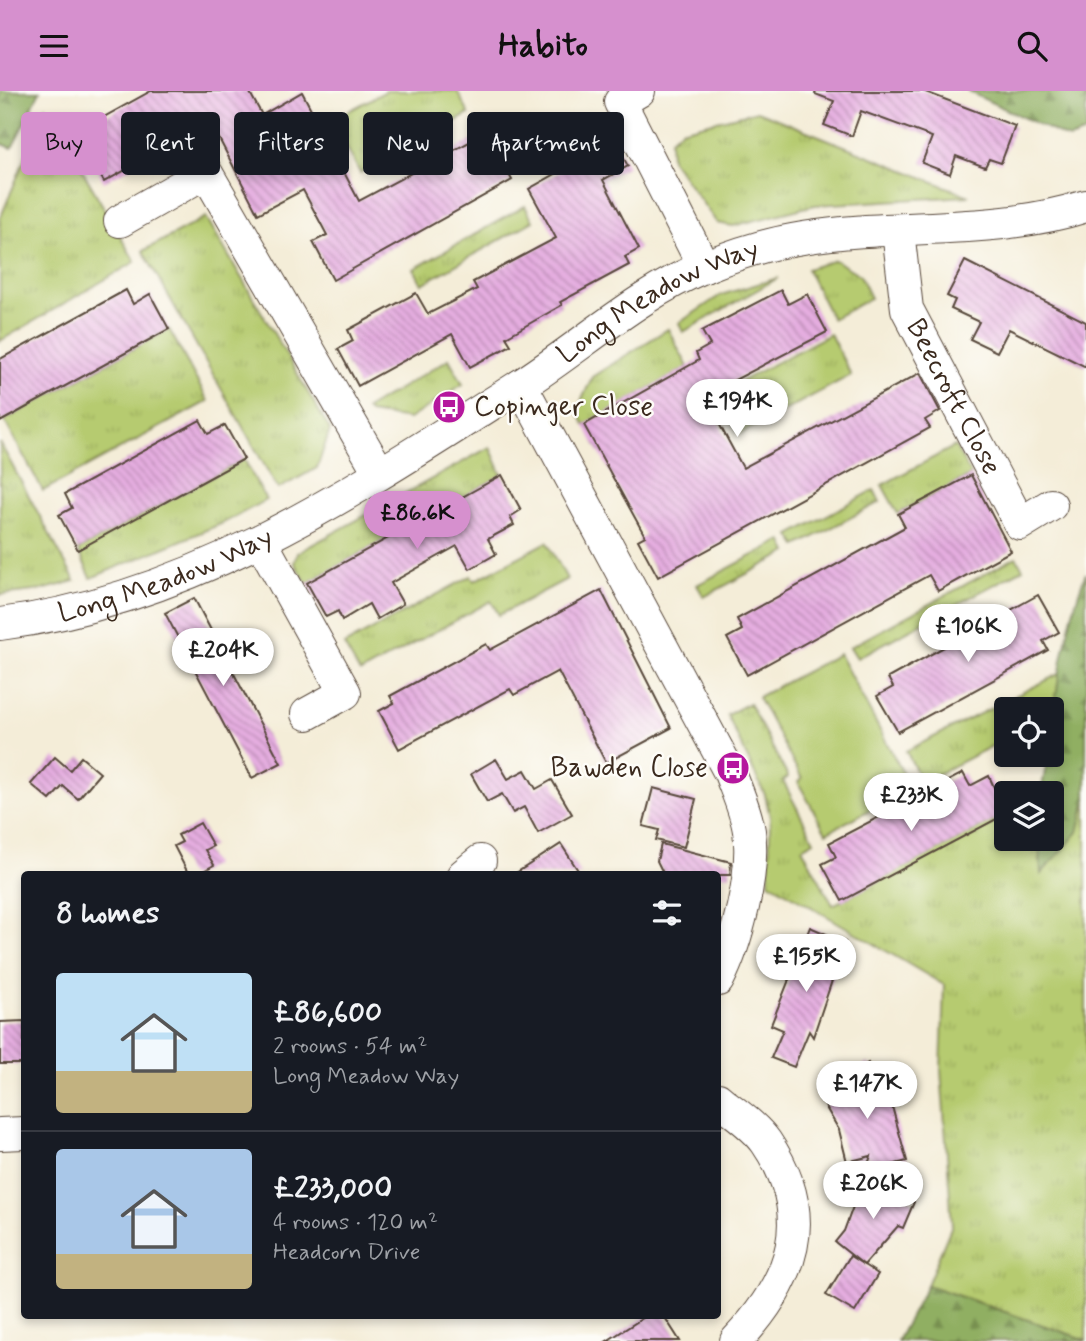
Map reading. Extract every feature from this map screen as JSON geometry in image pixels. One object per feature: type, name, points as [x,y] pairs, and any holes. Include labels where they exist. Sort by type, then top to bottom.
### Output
[{"type":"street","points":[[639,91],[620,102],[704,267]]},
{"type":"street","points":[[120,221],[206,172],[379,472]]},
{"type":"street","name":"Long Meadow Way","points":[[0,625],[121,598],[204,569],[262,543],[521,385],[639,303],[704,267],[803,238],[994,226],[1053,216],[1086,205]]},
{"type":"street","name":"Beecroft Close","points":[[898,231],[906,309],[1020,524],[1051,505]]},
{"type":"street","points":[[521,385],[730,773],[749,832],[748,876],[738,923],[721,971]]},
{"type":"street","points":[[262,543],[345,694],[307,714]]},
{"type":"street","points":[[721,1102],[765,1141],[792,1203],[788,1264],[777,1292],[736,1341]]},
{"type":"street","points":[[0,1134],[21,1133]]},
{"type":"green space","points":[[0,91],[40,91],[30,112],[21,112],[21,130],[12,148],[0,143]]},
{"type":"green space","points":[[386,91],[457,91],[468,112],[453,123],[453,112],[363,112],[363,171],[360,173],[349,152],[349,112],[347,112]]},
{"type":"green space","points":[[967,91],[1086,91],[1086,133],[1069,139]]},
{"type":"green space","points":[[757,111],[969,196],[815,205],[733,226],[717,223],[671,159],[670,140],[681,130]]},
{"type":"green space","points":[[21,168],[21,175],[85,175],[135,262],[0,341],[0,219]]},
{"type":"green space","points":[[525,206],[533,221],[422,284],[414,269]]},
{"type":"green space","points":[[206,217],[330,430],[317,468],[278,489],[143,251]]},
{"type":"green space","points":[[835,260],[860,275],[871,298],[832,319],[807,269]]},
{"type":"green space","points":[[778,278],[683,332],[679,323],[721,295]]},
{"type":"green space","points":[[169,329],[208,401],[43,491],[4,420]]},
{"type":"green space","points":[[668,329],[688,367],[585,425],[577,411],[592,377]]},
{"type":"green space","points":[[830,334],[851,375],[739,435],[717,394]]},
{"type":"green space","points":[[449,359],[463,384],[409,419],[369,413],[366,409]]},
{"type":"green space","points":[[0,443],[75,581],[42,590],[0,595]]},
{"type":"green space","points":[[955,446],[971,475],[898,514],[882,485]]},
{"type":"green space","points":[[490,447],[502,475],[307,583],[294,563],[297,553]]},
{"type":"green space","points":[[244,459],[266,500],[223,523],[91,578],[78,550]]},
{"type":"green space","points":[[874,490],[880,502],[797,546],[790,535]]},
{"type":"green space","points":[[782,540],[788,552],[704,597],[697,585]]},
{"type":"green space","points":[[547,542],[567,579],[499,615],[491,601],[360,673],[344,645],[471,576],[474,581]]},
{"type":"green space","points":[[1016,557],[1023,569],[857,658],[850,647]]},
{"type":"green space","points":[[1086,573],[1086,800],[1078,832],[1064,848],[1064,781],[1043,781],[1046,767],[1064,767],[1064,697],[1056,697],[1072,615]]},
{"type":"green space","points":[[839,654],[911,788],[826,833],[798,782],[802,779],[758,697]]},
{"type":"green space","points":[[1063,672],[1059,697],[1013,697]]},
{"type":"green space","points":[[749,703],[788,777],[783,781],[814,841],[802,848],[833,905],[994,820],[994,851],[1040,851],[1041,872],[1050,851],[1064,851],[1064,820],[1086,770],[1086,1340],[927,1285],[952,1225],[941,1070],[944,985],[769,882],[770,817],[765,795],[727,715]]},
{"type":"green space","points":[[994,707],[994,745],[922,782],[906,751]]},
{"type":"green space","points":[[1040,851],[1061,851],[1041,874]]},
{"type":"green space","points":[[927,1285],[1086,1340],[1086,1341],[897,1341]]},
{"type":"building","points":[[151,91],[249,91],[260,112],[234,112],[234,168],[220,140],[220,112],[121,112],[121,173],[104,182],[100,175],[107,175],[107,115]]},
{"type":"building","points":[[816,91],[923,91],[1015,126],[1001,163],[989,159],[985,167],[956,156],[950,174],[922,163],[932,137],[861,111],[852,136],[824,125],[834,101],[815,94]]},
{"type":"building","points":[[302,92],[312,112],[267,112]]},
{"type":"building","points":[[467,143],[467,175],[509,175],[512,180],[333,280],[313,242],[327,235],[303,190],[258,214],[238,175],[345,175],[359,201],[408,175],[453,175],[453,151]]},
{"type":"building","points":[[554,175],[612,175],[603,180],[639,249],[625,257],[629,265],[560,302],[562,305],[506,337],[511,345],[470,367],[452,334],[358,386],[338,349],[353,341],[348,330],[416,293],[428,314],[477,289],[473,282],[556,238],[529,189]]},
{"type":"building","points":[[965,261],[1086,322],[1086,367],[1009,329],[997,352],[970,339],[979,322],[951,309],[955,300],[947,296]]},
{"type":"building","points":[[126,290],[133,304],[150,294],[169,329],[0,422],[0,359]]},
{"type":"building","points":[[781,290],[788,304],[807,294],[827,332],[704,396],[743,468],[920,373],[940,411],[925,420],[930,428],[658,577],[638,540],[645,536],[584,425],[699,360],[696,353],[710,345],[702,331]]},
{"type":"building","points":[[200,420],[208,434],[225,425],[244,459],[78,550],[59,515],[72,508],[65,494]]},
{"type":"building","points":[[502,475],[521,510],[510,517],[514,525],[488,539],[496,554],[470,569],[457,546],[391,583],[403,604],[377,619],[369,604],[342,620],[338,611],[326,617],[307,583]]},
{"type":"building","points":[[971,475],[1011,551],[938,591],[929,575],[747,675],[727,638],[742,630],[737,619],[905,527],[898,514]]},
{"type":"building","points":[[601,590],[671,728],[606,763],[558,671],[514,695],[510,689],[399,749],[379,711],[394,703],[390,696],[486,644],[490,650]]},
{"type":"building","points":[[1038,595],[1059,632],[1043,641],[1048,650],[898,732],[877,696],[893,687],[888,678]]},
{"type":"building","points":[[194,598],[281,763],[252,778],[165,613]]},
{"type":"building","points":[[55,757],[70,770],[81,757],[100,773],[78,799],[63,786],[50,800],[31,784]]},
{"type":"building","points":[[496,759],[508,779],[525,770],[536,789],[552,780],[572,814],[538,833],[524,807],[513,813],[502,794],[487,802],[471,774]]},
{"type":"building","points":[[963,773],[970,786],[989,776],[994,787],[994,820],[842,901],[822,864],[836,857],[829,843]]},
{"type":"building","points":[[653,788],[696,799],[684,847],[656,840],[659,830],[643,826]]},
{"type":"building","points":[[200,823],[213,846],[205,850],[214,865],[203,871],[187,871],[174,846],[182,842],[178,835]]},
{"type":"building","points":[[561,844],[578,871],[519,871]]},
{"type":"building","points":[[661,844],[731,862],[730,875],[721,875],[721,871],[662,871],[657,861]]},
{"type":"building","points":[[810,927],[845,942],[813,1037],[809,1031],[794,1067],[771,1058],[783,1030],[771,1025]]},
{"type":"building","points":[[21,1021],[21,1064],[0,1064],[0,1022]]},
{"type":"building","points":[[868,1063],[891,1103],[907,1161],[865,1172],[871,1156],[847,1162],[839,1130],[825,1106],[850,1092],[835,1085]]},
{"type":"building","points":[[862,1182],[914,1202],[903,1228],[898,1226],[864,1265],[835,1242],[844,1231]]},
{"type":"building","points":[[850,1256],[878,1274],[855,1312],[826,1295]]},
{"type":"building","points":[[641,1319],[666,1319],[680,1341],[607,1341]]},
{"type":"place","name":"Copinger Close","points":[[449,407]]},
{"type":"place","name":"Bawden Close","points":[[733,768]]}]
